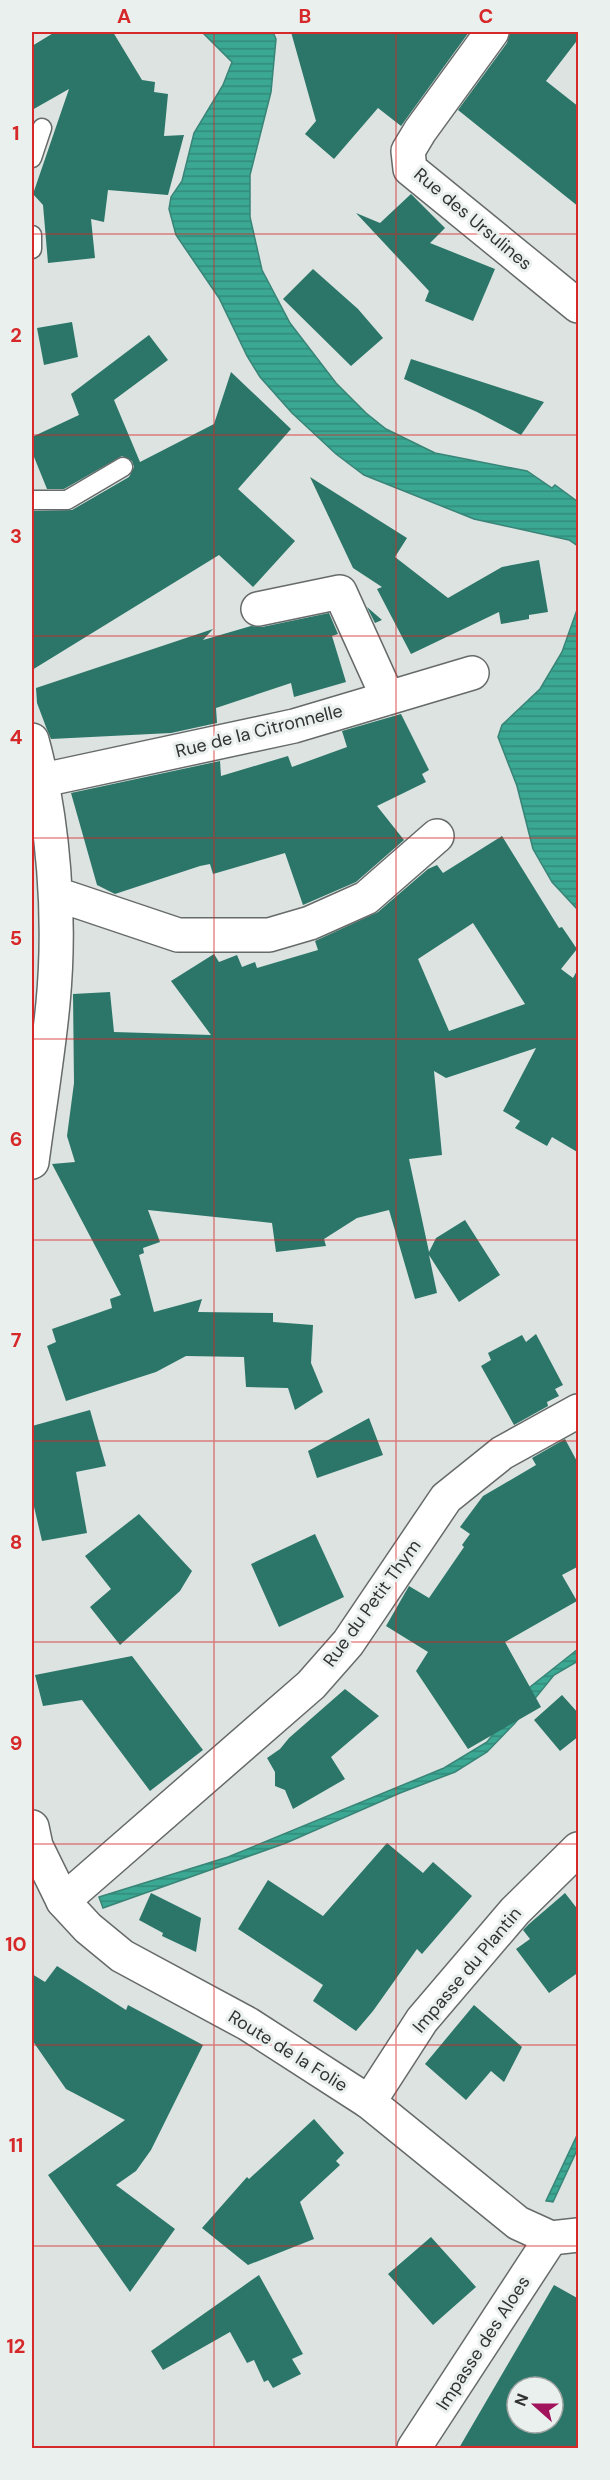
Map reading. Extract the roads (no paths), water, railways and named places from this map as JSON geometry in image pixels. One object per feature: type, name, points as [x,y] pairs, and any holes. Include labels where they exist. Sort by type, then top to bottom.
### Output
[{"type":"street","name":"Rue des Ursulines","points":[[492,32],[420,131],[408,152],[410,169],[579,306]]},
{"type":"street","points":[[258,609],[340,592],[388,698]]},
{"type":"street","name":"Rue de la Citronnelle","points":[[43,780],[294,726],[472,673]]},
{"type":"street","points":[[32,740],[43,780],[56,894],[54,1002],[32,1162]]},
{"type":"street","points":[[56,894],[178,935],[269,935],[310,922],[366,898],[437,836]]},
{"type":"street","name":"Rue du Petit Thym","points":[[63,1901],[311,1685],[348,1643],[446,1498],[502,1453],[579,1411]]},
{"type":"street","name":"Route de la Folie","points":[[32,1827],[36,1846],[63,1901],[88,1928],[122,1956],[248,2024],[369,2102],[518,2223],[565,2236]]},
{"type":"street","name":"Impasse du Plantin","points":[[369,2102],[422,2020],[515,1911],[579,1849]]},
{"type":"street","name":"Impasse des Aloes","points":[[414,2448],[565,2236]]},
{"type":"lane","points":[[32,158],[42,128]]},
{"type":"lane","points":[[32,235],[32,249]]},
{"type":"lane","points":[[32,500],[67,500],[123,467]]}]
